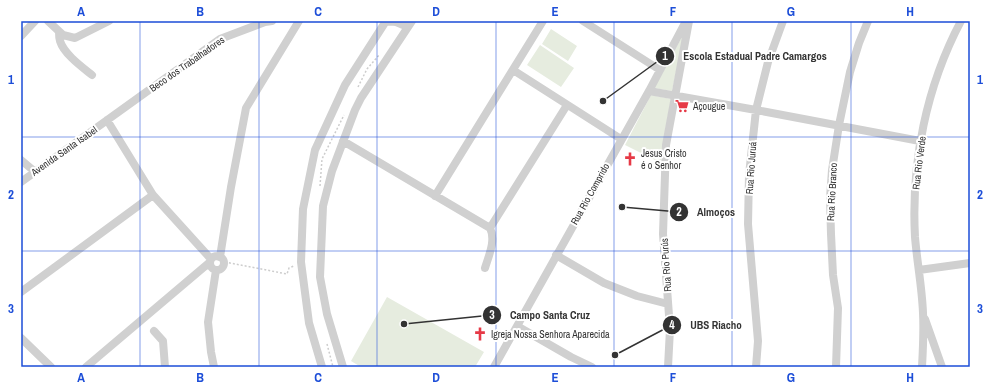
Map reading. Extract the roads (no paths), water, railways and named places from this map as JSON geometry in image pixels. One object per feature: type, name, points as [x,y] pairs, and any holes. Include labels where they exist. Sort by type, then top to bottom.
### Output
[{"type":"street","points":[[21,36],[35,21]]},
{"type":"street","points":[[48,21],[61,33],[74,38],[109,21]]},
{"type":"street","name":"Beco dos Trabalhadores","points":[[107,120],[220,39],[265,22],[272,21]]},
{"type":"street","points":[[216,270],[221,268],[224,264],[222,259],[231,187],[246,108],[299,21]]},
{"type":"street","points":[[322,367],[308,323],[301,262],[303,209],[316,150],[345,85],[386,21],[410,24],[361,98],[332,171],[323,206],[320,277],[327,314],[343,367]]},
{"type":"street","points":[[435,196],[543,21]]},
{"type":"street","points":[[583,21],[660,70]]},
{"type":"street","name":"Rua Rio Comprido","points":[[494,367],[649,91],[686,21]]},
{"type":"street","name":"Rua Rio Purús","points":[[668,367],[670,330],[663,234],[666,145],[689,21]]},
{"type":"street","name":"Rua Rio Juruá","points":[[756,367],[758,341],[748,224],[749,175],[756,110],[768,62],[783,21]]},
{"type":"street","name":"Rua Rio Branco","points":[[836,367],[838,308],[833,268],[830,198],[832,170],[839,125],[850,72],[868,21]]},
{"type":"street","name":"Rua Rio Verde","points":[[922,367],[923,312],[915,238],[915,186],[920,141],[934,86],[945,55],[961,21]]},
{"type":"street","points":[[61,33],[60,41],[64,48],[79,65],[92,75]]},
{"type":"street","points":[[513,70],[621,139]]},
{"type":"street","points":[[649,91],[920,141]]},
{"type":"street","points":[[490,228],[567,105]]},
{"type":"street","points":[[107,120],[153,195],[211,261],[212,267],[216,270]]},
{"type":"street","name":"Avenida Santa Isabel","points":[[21,182],[34,171],[107,120]]},
{"type":"street","points":[[343,141],[490,228],[493,235],[485,268]]},
{"type":"street","points":[[21,160],[34,171]]},
{"type":"street","points":[[21,292],[153,195]]},
{"type":"street","points":[[556,256],[604,284],[637,296],[668,304]]},
{"type":"street","points":[[86,367],[215,257],[222,259]]},
{"type":"street","points":[[919,270],[970,263]]},
{"type":"street","points":[[214,367],[208,322],[216,270]]},
{"type":"street","name":"Rua Rio Verde","points":[[923,312],[942,367]]},
{"type":"street","points":[[517,326],[571,357],[592,367]]},
{"type":"street","points":[[154,331],[163,341],[165,367]]},
{"type":"street","points":[[21,338],[51,367]]},
{"type":"street","points":[[923,355],[928,351],[936,352]]},
{"type":"place","name":"Escola Estadual Padre Camargos","points":[[603,101]]},
{"type":"place","name":"Açougue","points":[[682,106]]},
{"type":"place","name":"Jesus Cristo é o Senhor","points":[[630,159]]},
{"type":"place","name":"Almoços","points":[[622,207]]},
{"type":"place","name":"Campo Santa Cruz","points":[[404,324]]},
{"type":"place","name":"Igreja Nossa Senhora Aparecida","points":[[480,334]]},
{"type":"place","name":"UBS Riacho","points":[[615,355]]}]
